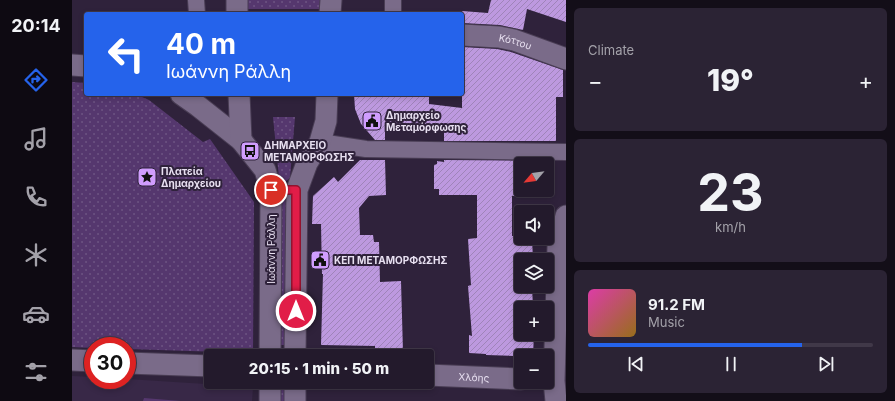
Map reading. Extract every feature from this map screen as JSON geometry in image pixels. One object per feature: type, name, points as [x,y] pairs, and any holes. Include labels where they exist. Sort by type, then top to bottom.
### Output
[{"type":"street","points":[[196,0],[197,12]]},
{"type":"street","points":[[237,0],[237,12]]},
{"type":"street","points":[[330,12],[331,0]]},
{"type":"street","points":[[393,0],[394,12]]},
{"type":"street","name":"Κόττου","points":[[464,35],[499,37],[514,40],[566,59]]},
{"type":"street","points":[[72,65],[84,66]]},
{"type":"street","points":[[187,96],[199,100],[241,140]]},
{"type":"street","points":[[239,96],[241,140]]},
{"type":"street","points":[[295,349],[296,190],[307,163],[320,142],[326,121],[327,96]]},
{"type":"street","name":"Ιωάννη Ράλλη","points":[[241,140],[265,170],[271,190],[270,349]]},
{"type":"street","points":[[320,142],[366,149],[566,152]]},
{"type":"street","points":[[271,190],[296,190]]},
{"type":"street","points":[[556,386],[558,246],[566,216]]},
{"type":"street","points":[[72,360],[84,361]]},
{"type":"street","points":[[136,363],[204,366]]},
{"type":"street","name":"Χλόης","points":[[434,375],[514,379]]},
{"type":"street","points":[[270,389],[270,401]]},
{"type":"street","points":[[295,389],[295,401]]},
{"type":"shaded area","points":[[246,0],[323,0],[323,9],[246,9]]},
{"type":"shaded area","points":[[72,82],[84,83],[84,96],[140,96],[149,100],[203,142],[210,139],[254,202],[253,349],[204,349],[204,351],[136,349],[136,337],[84,337],[84,348],[72,347]]},
{"type":"shaded area","points":[[273,117],[295,117],[290,178],[286,181],[282,181],[279,178]]},
{"type":"shaded area","points":[[282,196],[287,196],[285,345],[280,345],[278,202]]},
{"type":"shaded area","points":[[72,376],[84,377],[84,389],[136,389],[136,380],[204,384],[204,389],[253,389],[252,401],[72,401]]},
{"type":"shaded area","points":[[279,389],[287,389],[289,401],[277,401]]},
{"type":"shaded area","points":[[144,398],[181,401],[143,401]]},
{"type":"building","points":[[491,0],[566,0],[566,22],[527,9],[523,30],[500,25],[464,23],[464,12],[462,11],[488,13]]},
{"type":"building","points":[[464,47],[497,49],[511,52],[563,70],[563,97],[556,97],[556,141],[444,141],[444,128],[394,127],[394,132],[385,131],[385,140],[375,140],[361,124],[355,109],[354,96],[429,96],[429,104],[462,108],[462,96],[464,96]]},
{"type":"building","points":[[360,160],[385,160],[386,195],[369,196],[359,208],[360,235],[373,235],[374,242],[379,242],[380,282],[401,281],[403,349],[375,349],[375,346],[321,345],[323,274],[321,224],[312,224],[313,196],[334,177],[338,182]]},
{"type":"building","points":[[437,161],[514,161],[512,236],[514,236],[514,245],[532,245],[533,253],[514,253],[514,293],[532,293],[533,301],[514,301],[514,341],[534,341],[533,349],[514,349],[514,356],[469,353],[469,335],[472,336],[468,286],[471,285],[468,239],[477,238],[477,195],[439,195],[439,189],[434,189],[434,165],[437,164]]},
{"type":"place","name":"Δημαρχείο Μεταμόρφωσης","points":[[372,121]]},
{"type":"place","name":"ΔΗΜΑΡΧΕΙΟ ΜΕΤΑΜΟΡΦΩΣΗΣ","points":[[250,151]]},
{"type":"place","name":"Πλατεία Δημαρχείου","points":[[147,177]]},
{"type":"place","name":"ΚΕΠ ΜΕΤΑΜΟΡΦΩΣΗΣ","points":[[320,260]]},
{"type":"route","points":[[271,190],[296,190],[296,311]]}]
